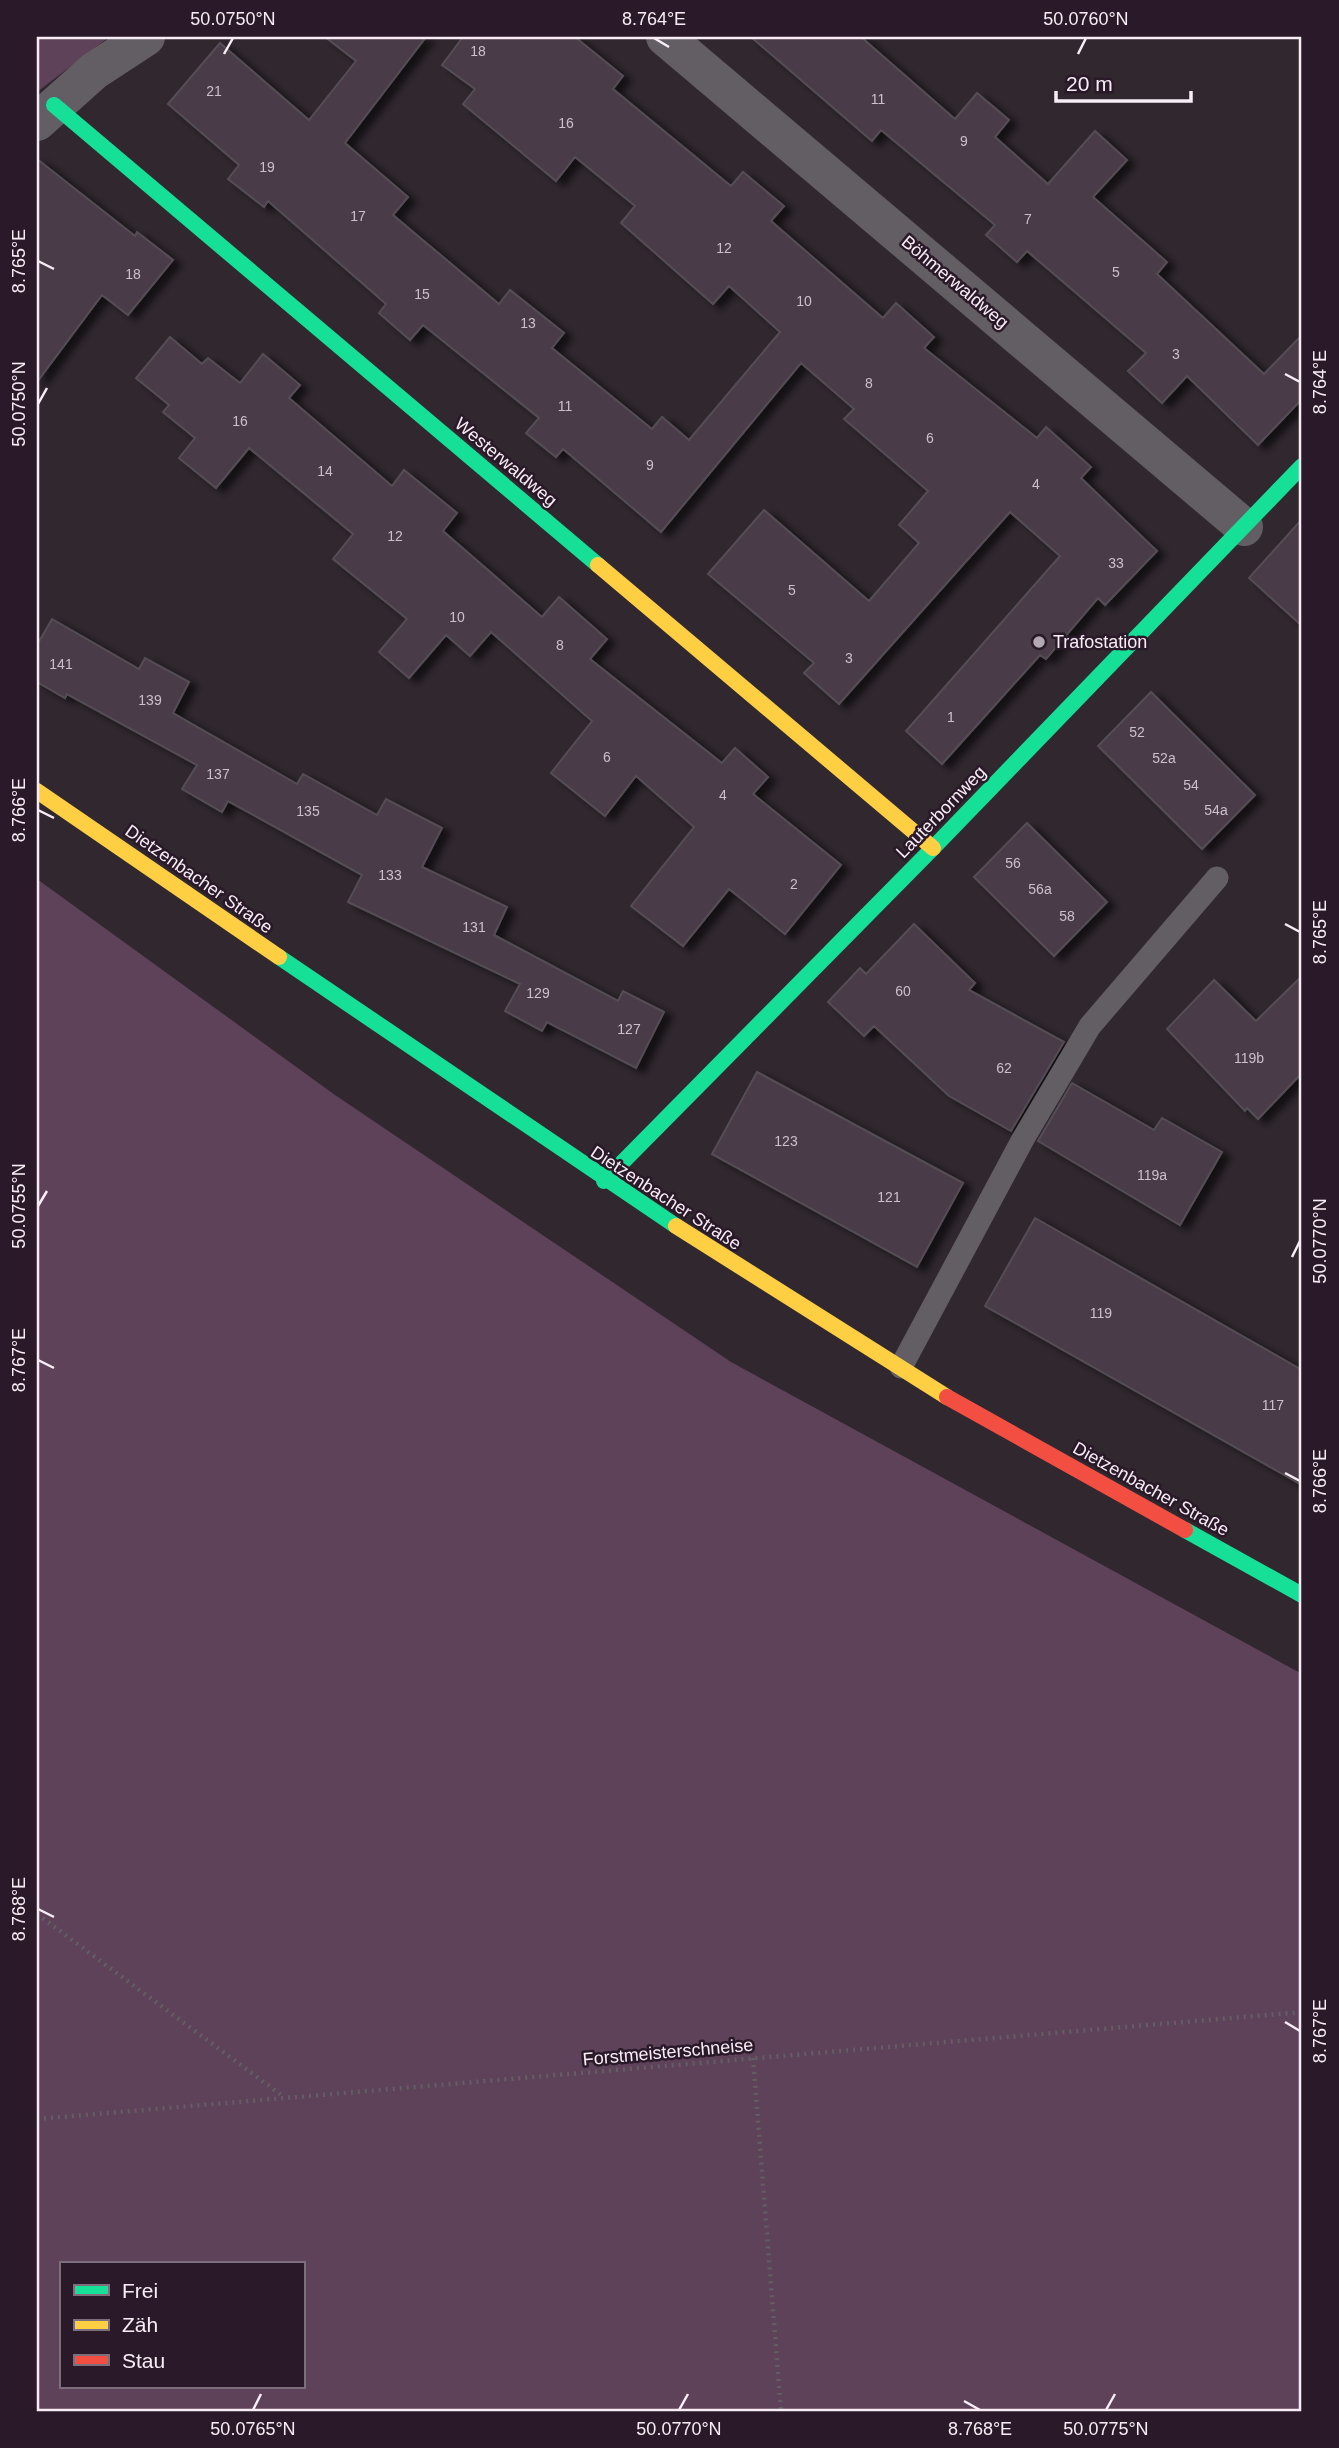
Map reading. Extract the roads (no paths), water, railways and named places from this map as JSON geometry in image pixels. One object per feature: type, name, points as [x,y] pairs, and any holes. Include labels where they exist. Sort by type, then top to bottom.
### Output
[{"type":"street","points":[[45,113],[94,71],[146,37]]},
{"type":"street","name":"Böhmerwaldweg","points":[[665,37],[1244,527]]},
{"type":"street","name":"Westerwaldweg","points":[[45,113],[933,848]]},
{"type":"street","name":"Lauterbornweg","points":[[604,1181],[933,848],[1302,466]]},
{"type":"street","name":"Dietzenbacher Straße","points":[[37,791],[604,1181],[816,1317],[1065,1463],[1302,1595]]},
{"type":"lane","points":[[901,1367],[1023,1139],[1090,1026],[1217,878]]},
{"type":"place","name":"Trafostation","points":[[1039,642]]}]
